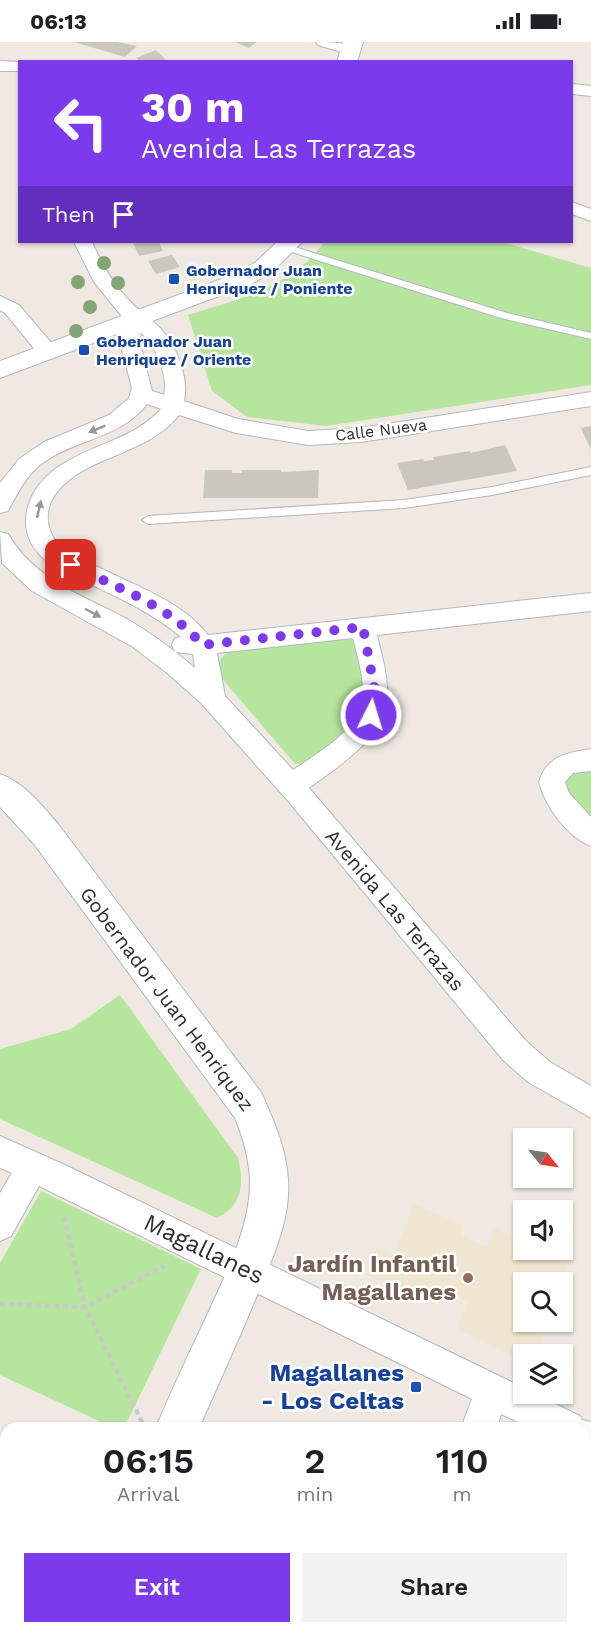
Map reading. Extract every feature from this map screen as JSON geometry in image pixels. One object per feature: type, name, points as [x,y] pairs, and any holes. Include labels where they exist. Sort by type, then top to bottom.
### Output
[{"type":"street","points":[[324,42],[350,51]]},
{"type":"street","points":[[0,66],[18,66]]},
{"type":"street","points":[[573,89],[591,91]]},
{"type":"street","points":[[573,208],[591,215]]},
{"type":"street","points":[[85,243],[104,281],[134,318],[158,339],[175,382],[173,405],[169,414],[151,430],[60,475],[44,492],[39,502],[37,525],[47,548],[57,557],[160,610],[194,635],[202,645],[213,700]]},
{"type":"street","points":[[0,370],[243,279],[264,267],[287,244]]},
{"type":"street","points":[[0,302],[12,309],[47,351]]},
{"type":"street","points":[[0,505],[6,491],[27,464],[58,444],[121,418],[135,406],[142,395],[129,339],[134,318]]},
{"type":"street","name":"Calle Nueva","points":[[142,395],[257,432],[326,438],[373,433],[591,399]]},
{"type":"street","name":"Avenida Las Terrazas","points":[[0,540],[13,563],[26,574],[134,635],[188,676],[292,786],[514,1050],[539,1072],[591,1103]]},
{"type":"street","name":"Avenida Las Terrazas","points":[[134,635],[166,644],[202,645],[363,627],[590,606]]},
{"type":"street","points":[[292,786],[356,736],[371,715],[375,692],[363,627]]},
{"type":"street","points":[[591,760],[563,765],[557,770],[551,784],[558,798],[591,834]]},
{"type":"street","name":"Gobernador Juan Henríquez","points":[[0,787],[31,816],[46,834],[248,1105],[259,1126],[267,1150],[270,1176],[268,1205],[259,1246],[180,1422]]},
{"type":"street","name":"Magallanes","points":[[0,1152],[248,1270],[556,1422]]},
{"type":"street","points":[[0,1225],[43,1171]]},
{"type":"street","points":[[481,1422],[492,1391]]},
{"type":"lane","points":[[287,244],[505,316],[591,336]]},
{"type":"lane","points":[[148,520],[404,504],[492,491],[591,471]]},
{"type":"path","points":[[43,1171],[85,1307],[142,1422]]},
{"type":"path","points":[[0,1304],[85,1307],[199,1247]]},
{"type":"shaded area","name":"Jardín Infantil Magallanes","points":[[414,1204],[464,1226],[461,1235],[487,1247],[495,1228],[513,1237],[513,1260],[562,1260],[567,1262],[564,1272],[513,1272],[513,1332],[544,1332],[539,1344],[513,1344],[513,1356],[457,1329],[467,1302],[440,1289],[433,1306],[365,1274],[377,1246],[394,1254]]},
{"type":"green space","points":[[323,243],[505,243],[591,268],[591,385],[326,426],[247,417],[212,391],[188,315],[245,297],[281,281],[311,257]]},
{"type":"green space","points":[[350,639],[356,642],[367,700],[357,726],[305,765],[295,764],[219,675],[220,661],[231,651]]},
{"type":"green space","points":[[591,768],[591,824],[563,794],[561,780],[568,772]]},
{"type":"green space","points":[[120,995],[238,1158],[241,1176],[240,1192],[232,1207],[217,1218],[0,1119],[0,1049],[71,1029]]},
{"type":"green space","points":[[41,1191],[201,1269],[127,1422],[101,1422],[0,1375],[0,1263]]},
{"type":"building","points":[[74,42],[117,42],[137,46],[125,57]]},
{"type":"building","points":[[235,42],[257,42],[249,48]]},
{"type":"building","points":[[156,50],[166,60],[139,60],[136,58]]},
{"type":"building","points":[[133,243],[159,243],[163,251],[139,256]]},
{"type":"building","points":[[172,255],[180,267],[156,274],[148,261]]},
{"type":"building","points":[[591,426],[591,450],[581,428]]},
{"type":"building","points":[[505,445],[517,471],[408,490],[397,463],[423,459],[424,461],[434,460],[433,457],[470,451],[471,453]]},
{"type":"building","points":[[205,470],[232,470],[232,473],[242,473],[242,470],[281,470],[281,472],[319,470],[318,498],[203,498]]},
{"type":"place","name":"Gobernador Juan Henriquez / Poniente","points":[[174,279]]},
{"type":"place","name":"Gobernador Juan Henriquez / Oriente","points":[[84,350]]},
{"type":"place","name":"Jardín Infantil Magallanes","points":[[468,1278]]},
{"type":"place","name":"Magallanes - Los Celtas","points":[[416,1387]]},
{"type":"route","points":[[71,565],[160,610],[194,635],[202,645],[363,627],[375,692],[371,715]]}]
